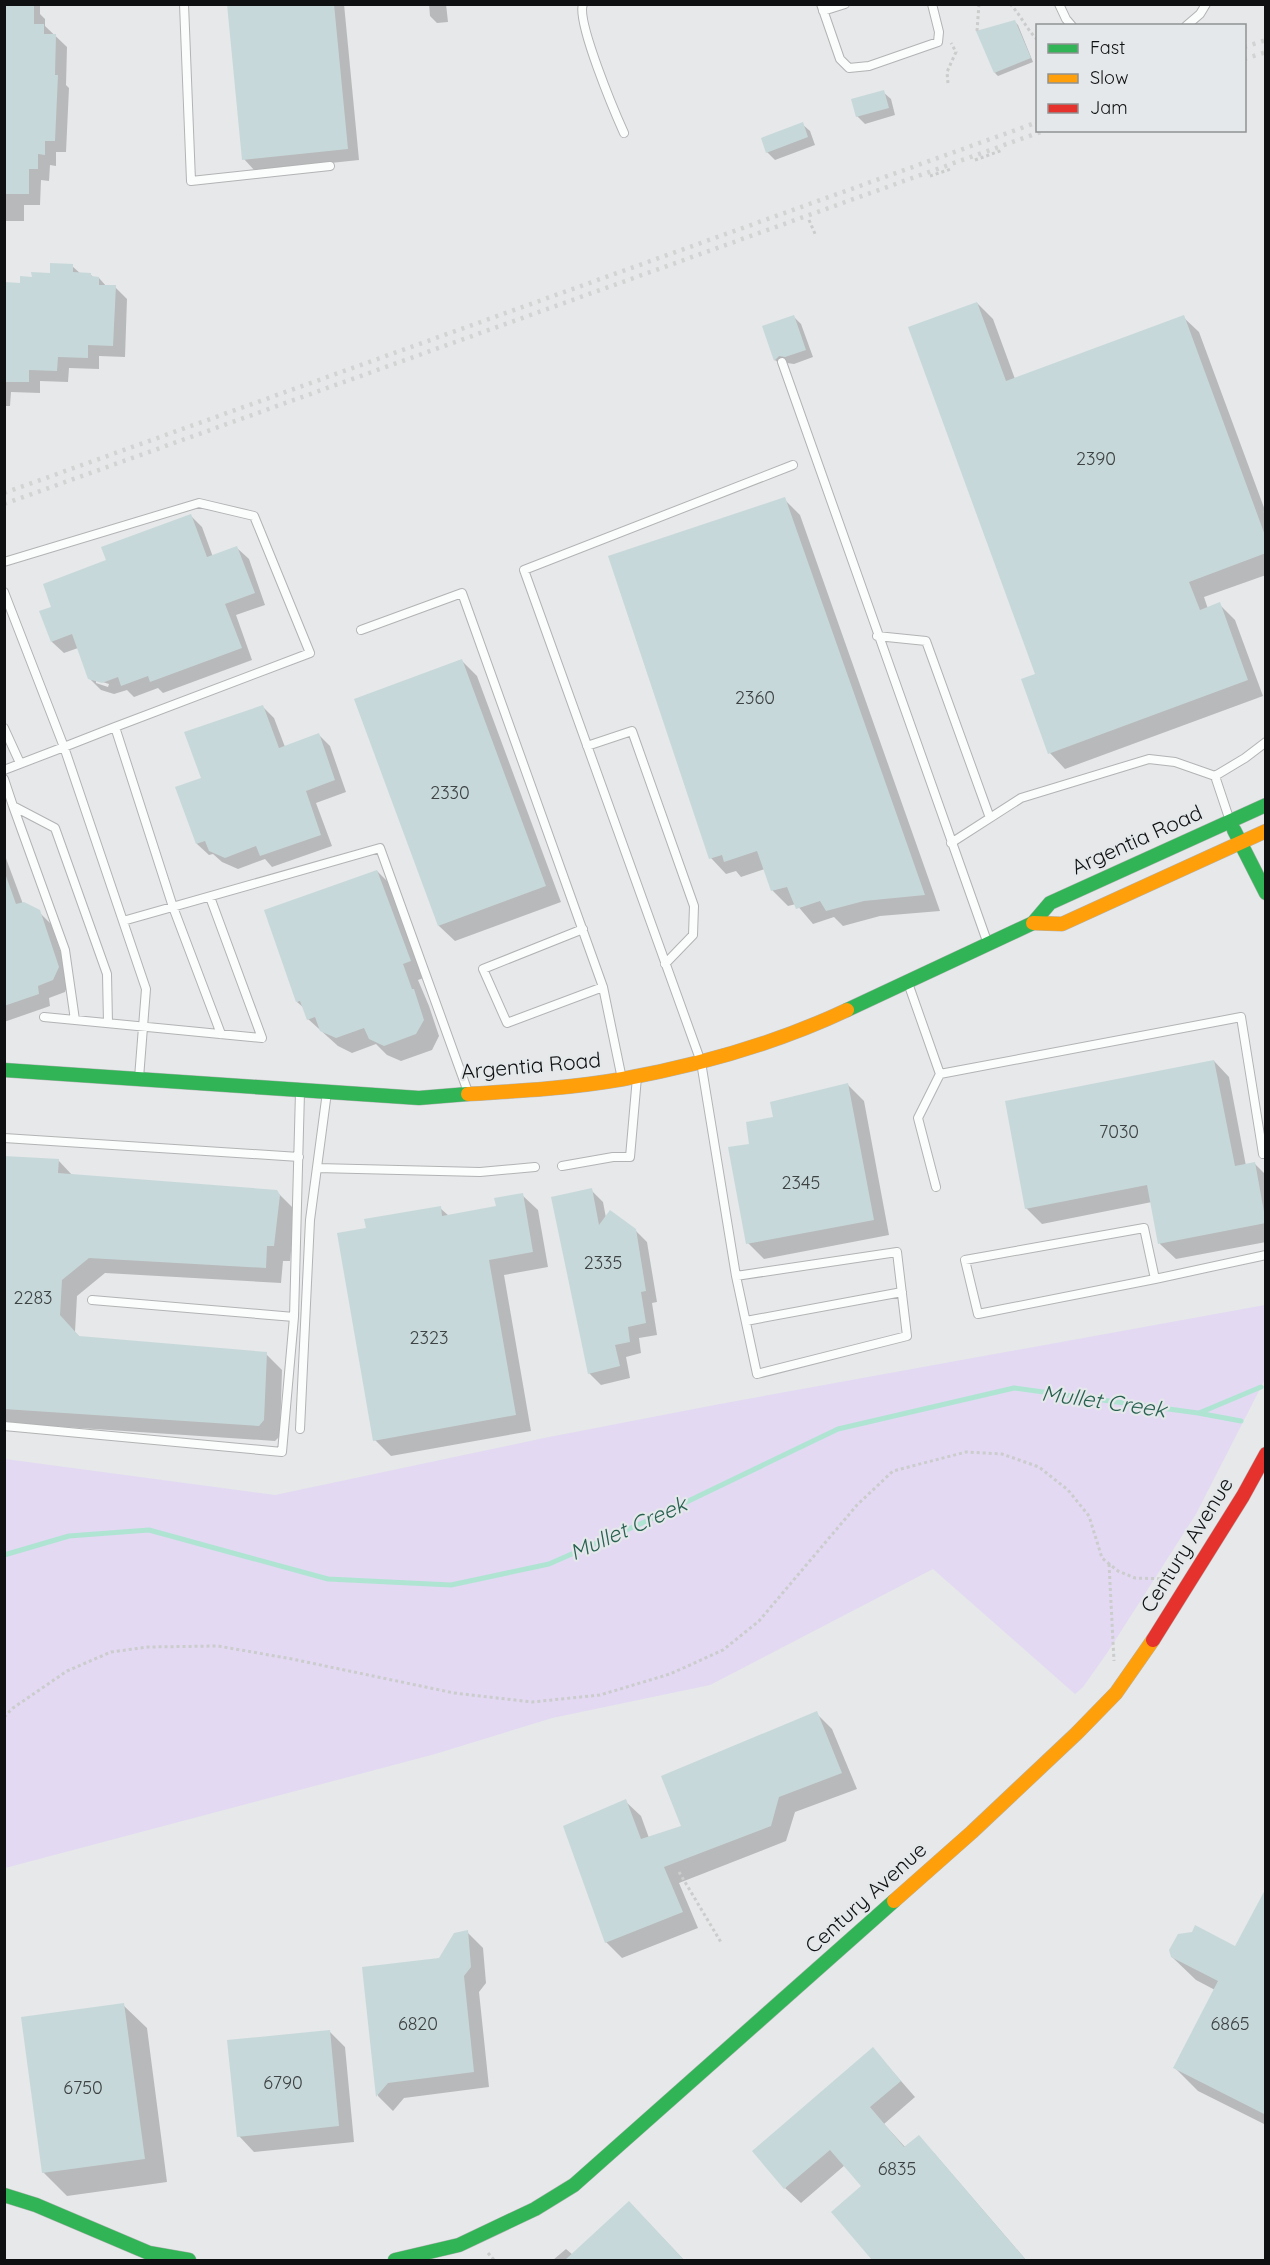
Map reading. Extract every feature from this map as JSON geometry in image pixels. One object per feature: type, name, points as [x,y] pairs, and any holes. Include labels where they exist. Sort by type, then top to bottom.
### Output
[{"type":"street","name":"Argentia Road","points":[[4,1070],[419,1098],[530,1090],[637,1076],[701,1062],[759,1044],[836,1015],[1033,923],[1050,903],[1266,805]]},
{"type":"street","points":[[1230,822],[1266,893]]},
{"type":"street","name":"Argentia Road","points":[[1033,923],[1062,924],[1266,831]]},
{"type":"street","name":"Century Avenue","points":[[395,2260],[459,2245],[536,2210],[574,2185],[604,2161],[972,1832],[1116,1693],[1150,1644],[1243,1496],[1266,1454]]},
{"type":"street","points":[[4,2195],[36,2205],[148,2257],[189,2260]]},
{"type":"lane","points":[[184,4],[191,180],[330,166]]},
{"type":"lane","points":[[583,4],[581,8],[584,22],[605,90],[624,133]]},
{"type":"lane","points":[[845,4],[822,8],[840,59],[849,68],[869,66],[938,42],[939,32],[932,4]]},
{"type":"lane","points":[[1059,4],[1070,24]]},
{"type":"lane","points":[[1188,24],[1200,14],[1206,4]]},
{"type":"lane","points":[[782,362],[877,636],[988,944]]},
{"type":"lane","points":[[736,1276],[897,1252],[907,1336],[757,1374],[736,1276],[701,1062],[524,570],[793,465]]},
{"type":"lane","points":[[4,562],[199,503],[255,516],[310,653],[4,770]]},
{"type":"lane","points":[[4,592],[64,747],[146,989],[139,1079]]},
{"type":"lane","points":[[361,630],[462,593],[603,987],[622,1079]]},
{"type":"lane","points":[[877,636],[926,641],[990,818]]},
{"type":"lane","points":[[115,727],[173,907],[220,1034]]},
{"type":"lane","points":[[4,728],[20,763]]},
{"type":"lane","points":[[587,746],[632,730],[694,906],[693,935],[665,964]]},
{"type":"lane","points":[[1215,776],[1266,742]]},
{"type":"lane","points":[[951,843],[1021,798],[1149,759],[1175,762],[1215,776]]},
{"type":"lane","points":[[1215,776],[1230,822]]},
{"type":"lane","points":[[4,779],[65,950],[75,1020]]},
{"type":"lane","points":[[14,806],[55,828],[106,974],[108,1023]]},
{"type":"lane","points":[[123,921],[380,848],[468,1093]]},
{"type":"lane","points":[[44,1017],[262,1038],[210,897]]},
{"type":"lane","points":[[583,929],[483,969],[507,1023],[603,987]]},
{"type":"lane","points":[[908,983],[940,1074],[918,1118],[936,1187]]},
{"type":"lane","points":[[940,1074],[1241,1017],[1263,1154]]},
{"type":"lane","points":[[562,1166],[613,1157],[630,1157],[637,1076]]},
{"type":"lane","points":[[4,1426],[282,1452],[294,1317],[300,1090]]},
{"type":"lane","points":[[300,1429],[310,1220],[327,1091]]},
{"type":"lane","points":[[4,1138],[299,1157]]},
{"type":"lane","points":[[317,1168],[480,1172],[535,1167]]},
{"type":"lane","points":[[1155,1279],[1144,1227],[965,1260],[978,1314],[1155,1279],[1266,1255]]},
{"type":"lane","points":[[746,1320],[902,1292]]},
{"type":"lane","points":[[92,1300],[294,1317]]},
{"type":"path","points":[[977,31],[979,4]]},
{"type":"path","points":[[1010,4],[1028,31],[1036,38]]},
{"type":"path","points":[[939,32],[956,52],[947,72],[948,83]]},
{"type":"path","points":[[975,160],[1003,150]]},
{"type":"path","points":[[930,176],[951,169]]},
{"type":"path","points":[[809,220],[816,236]]},
{"type":"path","points":[[4,1717],[13,1708],[67,1671],[111,1652],[148,1647],[218,1646],[454,1693],[532,1702],[600,1695],[670,1674],[723,1650],[759,1620],[857,1505],[893,1471],[966,1452],[1002,1454],[1039,1467],[1068,1490],[1089,1516],[1102,1558],[1118,1571],[1135,1578],[1189,1580]]},
{"type":"path","points":[[1109,1564],[1114,1664]]},
{"type":"path","points":[[679,1872],[723,1944]]},
{"type":"shaded area","points":[[1265,1305],[1265,1379],[1196,1514],[1107,1653],[1083,1687],[1075,1694],[933,1569],[710,1685],[552,1718],[435,1754],[5,1868],[5,1459],[275,1495],[544,1438],[720,1404]]},
{"type":"building","points":[[4,4],[34,6],[34,24],[44,24],[44,34],[56,34],[55,75],[58,75],[55,141],[45,141],[45,155],[38,154],[38,169],[29,169],[29,194],[4,194]]},
{"type":"building","points":[[227,4],[334,4],[348,149],[242,160]]},
{"type":"building","points":[[1015,20],[1031,58],[994,73],[976,31]]},
{"type":"building","points":[[884,90],[889,108],[856,117],[851,99]]},
{"type":"building","points":[[803,122],[808,137],[766,153],[761,138]]},
{"type":"building","points":[[50,263],[73,264],[73,272],[91,273],[91,276],[99,277],[99,285],[116,285],[113,346],[88,345],[88,358],[58,357],[57,371],[29,370],[29,382],[4,382],[4,282],[20,283],[20,276],[32,277],[31,272],[50,273]]},
{"type":"building","points":[[977,302],[1006,381],[1184,315],[1266,538],[1266,553],[1189,582],[1200,610],[1220,602],[1248,680],[1048,754],[1021,679],[1035,674],[908,327]]},
{"type":"building","points":[[794,315],[806,350],[785,357],[779,356],[774,361],[762,326]]},
{"type":"building","points":[[785,497],[925,895],[864,901],[826,911],[820,901],[796,909],[787,887],[771,891],[757,851],[724,862],[722,855],[709,859],[608,556]]},
{"type":"building","points":[[191,514],[207,557],[237,546],[255,593],[225,604],[242,648],[150,682],[148,676],[121,686],[118,677],[102,683],[88,679],[72,634],[51,642],[39,611],[51,607],[43,584],[106,560],[101,547]]},
{"type":"building","points":[[462,659],[546,886],[438,926],[354,699]]},
{"type":"building","points":[[263,705],[279,748],[319,733],[335,780],[306,791],[321,835],[260,856],[256,846],[225,858],[209,851],[205,841],[196,844],[175,787],[201,778],[184,732]]},
{"type":"building","points":[[377,870],[411,961],[403,964],[424,1020],[416,1034],[384,1046],[369,1039],[364,1028],[336,1038],[320,1031],[315,1017],[307,1020],[300,1001],[296,1002],[264,910]]},
{"type":"building","points":[[4,876],[6,876],[16,904],[24,902],[40,910],[59,967],[53,980],[38,986],[39,994],[4,1006]]},
{"type":"building","points":[[1214,1060],[1235,1166],[1255,1162],[1266,1223],[1158,1244],[1147,1185],[1025,1209],[1005,1101]]},
{"type":"building","points":[[848,1083],[874,1220],[746,1244],[728,1147],[749,1144],[746,1122],[773,1117],[770,1102]]},
{"type":"building","points":[[4,1156],[59,1159],[58,1173],[277,1190],[280,1195],[274,1246],[267,1246],[266,1268],[89,1258],[62,1280],[60,1315],[79,1336],[267,1352],[264,1420],[259,1426],[4,1409]]},
{"type":"building","points":[[592,1188],[599,1225],[610,1210],[636,1229],[646,1291],[641,1292],[646,1323],[628,1327],[630,1342],[615,1345],[620,1366],[588,1374],[551,1197]]},
{"type":"building","points":[[523,1193],[533,1252],[489,1260],[516,1415],[373,1441],[337,1233],[366,1228],[364,1219],[441,1206],[442,1216],[496,1206],[494,1198]]},
{"type":"building","points":[[817,1711],[842,1773],[779,1797],[771,1826],[664,1867],[683,1912],[605,1943],[563,1826],[626,1799],[641,1839],[681,1826],[661,1776]]},
{"type":"building","points":[[1266,1888],[1266,2115],[1173,2068],[1218,1981],[1171,1957],[1169,1950],[1178,1934],[1192,1932],[1195,1925],[1235,1946]]},
{"type":"building","points":[[468,1930],[471,1967],[464,1976],[474,2072],[388,2083],[376,2097],[362,1967],[439,1958],[454,1933]]},
{"type":"building","points":[[124,2003],[145,2159],[42,2173],[21,2017]]},
{"type":"building","points":[[330,2030],[339,2126],[237,2137],[227,2040]]},
{"type":"building","points":[[873,2047],[901,2081],[870,2107],[904,2147],[919,2135],[1026,2260],[872,2260],[831,2212],[861,2186],[830,2150],[784,2189],[752,2151]]},
{"type":"building","points":[[629,2201],[684,2260],[565,2260]]},
{"type":"waterway","points":[[1199,1413],[1261,1387]]},
{"type":"waterway","name":"Mullet Creek","points":[[4,1555],[69,1536],[149,1530],[328,1579],[451,1585],[549,1564],[649,1520],[838,1429],[1014,1388],[1241,1421]]},
{"type":"railway","points":[[1246,46],[1266,40]]},
{"type":"railway","points":[[1246,58],[1266,52]]},
{"type":"railway","points":[[4,493],[1036,123]]},
{"type":"railway","points":[[4,504],[1040,132]]},
{"type":"traffic: fast","points":[[847,1010],[1033,923],[1050,903],[1266,805]]},
{"type":"traffic: fast","points":[[1234,830],[1266,893]]},
{"type":"traffic: fast","points":[[4,1070],[419,1098],[468,1094]]},
{"type":"traffic: fast","points":[[395,2260],[459,2245],[535,2209],[574,2185],[894,1901]]},
{"type":"traffic: fast","points":[[4,2195],[36,2205],[149,2253],[189,2260]]},
{"type":"traffic: slow","points":[[1033,923],[1062,924],[1266,831]]},
{"type":"traffic: slow","points":[[468,1094],[565,1087],[652,1073],[709,1060],[765,1043],[847,1010]]},
{"type":"traffic: slow","points":[[894,1901],[972,1832],[1077,1733],[1116,1693],[1153,1640]]},
{"type":"traffic: jam","points":[[1153,1640],[1243,1496],[1266,1454]]}]
